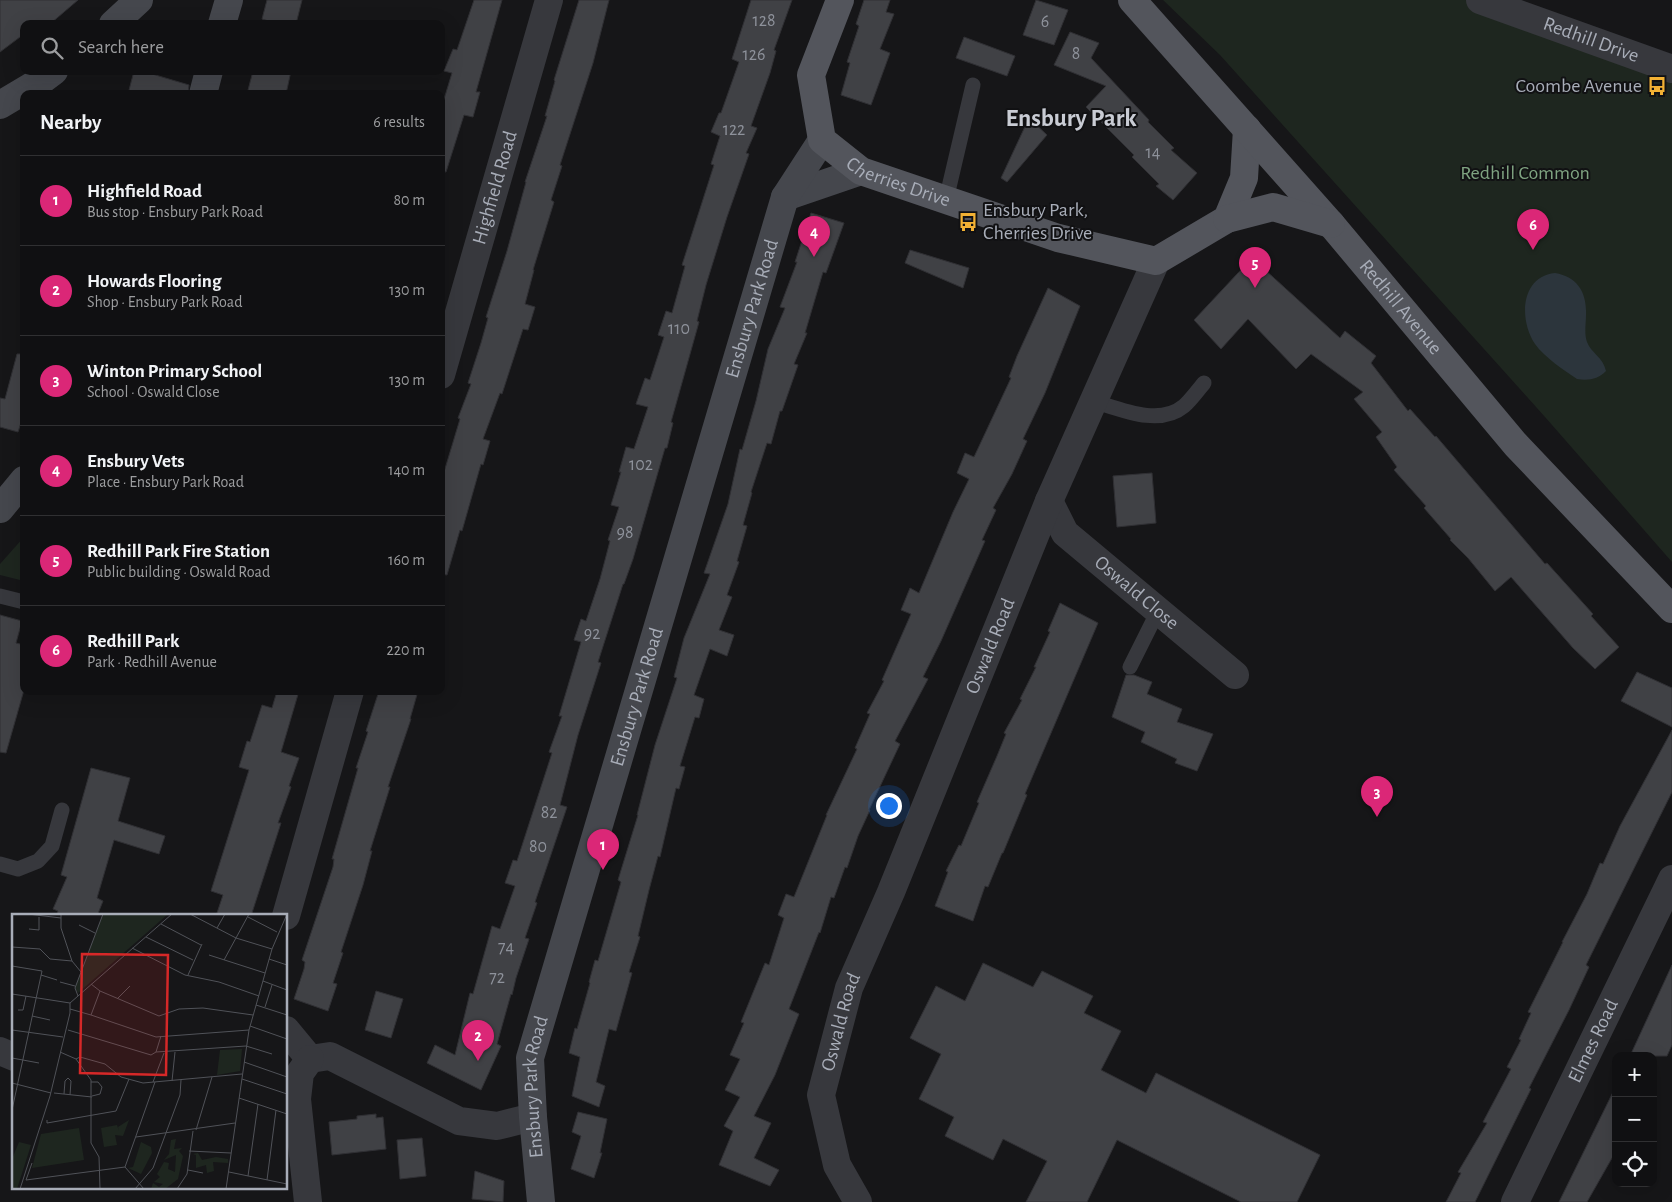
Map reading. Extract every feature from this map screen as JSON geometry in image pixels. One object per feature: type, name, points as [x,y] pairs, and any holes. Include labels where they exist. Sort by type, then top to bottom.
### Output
[{"type":"main road","points":[[822,140],[812,75],[840,0]]},
{"type":"main road","name":"Redhill Avenue","points":[[1132,0],[1331,224],[1516,445],[1672,609]]},
{"type":"main road","points":[[1227,219],[1244,178],[1247,129]]},
{"type":"main road","name":"Cherries Drive","points":[[822,140],[861,171],[1058,238],[1156,261]]},
{"type":"main road","points":[[1156,261],[1227,219],[1273,207],[1331,224]]},
{"type":"street","points":[[117,20],[139,0]]},
{"type":"street","points":[[223,20],[228,0]]},
{"type":"street","name":"Highfield Road","points":[[445,361],[549,0]]},
{"type":"street","name":"Redhill Drive","points":[[1480,0],[1672,69]]},
{"type":"street","points":[[24,90],[49,75]]},
{"type":"street","points":[[203,90],[208,75]]},
{"type":"street","points":[[0,104],[20,93]]},
{"type":"street","name":"Ensbury Park Road","points":[[541,1202],[532,1117],[530,1058],[785,197],[822,140]]},
{"type":"street","points":[[785,197],[861,171]]},
{"type":"street","name":"Oswald Road","points":[[858,1202],[837,1165],[821,1095],[849,988],[895,883],[1049,501],[1156,261]]},
{"type":"street","points":[[0,509],[20,485]]},
{"type":"street","name":"Oswald Close","points":[[1049,501],[1065,534],[1235,675]]},
{"type":"street","points":[[287,914],[349,695]]},
{"type":"street","name":"Elmes Road","points":[[1515,1202],[1672,879]]},
{"type":"street","points":[[288,1032],[310,1059]]},
{"type":"street","points":[[0,1051],[12,1056]]},
{"type":"street","points":[[308,1202],[295,1165],[297,1099],[300,1073],[310,1059],[330,1056],[459,1121],[497,1126],[532,1117]]},
{"type":"lane","points":[[946,200],[973,85]]},
{"type":"lane","points":[[1093,401],[1138,414],[1164,416],[1183,407],[1204,382]]},
{"type":"lane","points":[[0,596],[20,601]]},
{"type":"lane","points":[[1130,667],[1158,611]]},
{"type":"lane","points":[[0,864],[18,869],[38,861],[52,846],[62,810]]},
{"type":"green space","name":"Redhill Common","points":[[1163,0],[1480,0],[1672,69],[1672,562],[1545,417],[1220,55]]},
{"type":"green space","points":[[20,542],[20,580],[0,575],[0,564]]},
{"type":"shaded area","points":[[1555,273],[1570,278],[1580,287],[1583,293],[1586,307],[1586,339],[1606,371],[1596,378],[1577,379],[1544,354],[1535,344],[1530,334],[1525,312],[1529,291],[1535,282],[1543,276]]},
{"type":"building","points":[[0,0],[78,0],[55,20],[20,20],[20,37],[0,52]]},
{"type":"building","points":[[267,0],[302,0],[297,20],[262,19]]},
{"type":"building","points":[[474,0],[502,0],[476,92],[480,92],[473,117],[464,115],[446,172],[445,96],[452,73],[445,71],[445,69],[453,49],[457,50]]},
{"type":"building","points":[[579,0],[609,0],[593,63],[560,165],[562,166],[551,200],[554,202],[533,270],[525,304],[535,307],[528,330],[523,329],[502,394],[500,393],[483,439],[490,441],[483,465],[481,464],[462,531],[460,530],[447,575],[445,575],[445,469],[460,419],[458,418],[471,384],[468,383],[481,343],[488,318],[486,317],[507,251],[525,182],[547,116],[545,116]]},
{"type":"building","points":[[751,0],[792,0],[774,50],[776,51],[770,73],[751,126],[757,128],[746,153],[749,154],[706,285],[697,321],[699,322],[671,422],[673,423],[667,448],[665,448],[633,559],[598,662],[601,663],[578,735],[560,805],[567,807],[525,938],[529,939],[497,1044],[501,1046],[481,1090],[427,1063],[435,1045],[455,1055],[470,993],[473,994],[492,926],[500,929],[515,886],[505,883],[513,860],[517,861],[552,753],[549,752],[562,716],[559,716],[581,642],[574,640],[581,619],[586,621],[600,579],[610,541],[608,540],[619,507],[611,505],[621,472],[619,472],[626,447],[634,449],[648,407],[636,404],[645,378],[650,380],[664,337],[658,335],[666,311],[672,313],[685,266],[682,265],[714,165],[711,164],[720,136],[711,132],[719,113],[721,113],[739,62],[732,59]]},
{"type":"building","points":[[864,0],[890,0],[886,12],[894,14],[880,49],[890,53],[871,105],[841,95],[850,63],[847,62],[859,26],[856,24]]},
{"type":"building","points":[[1036,0],[1068,10],[1054,45],[1023,35]]},
{"type":"building","points":[[1070,32],[1099,43],[1091,58],[1174,148],[1171,150],[1197,173],[1173,200],[1156,186],[1159,184],[1132,157],[1134,155],[1086,107],[1106,86],[1054,65]]},
{"type":"building","points":[[964,37],[1015,56],[1007,76],[956,58]]},
{"type":"building","points":[[133,75],[155,75],[189,85],[188,90],[129,90]]},
{"type":"building","points":[[252,75],[290,75],[287,90],[248,90]]},
{"type":"building","points":[[1029,118],[1047,135],[1007,182],[1001,178]]},
{"type":"building","points":[[811,213],[844,223],[826,273],[823,272],[805,333],[807,333],[794,364],[798,365],[782,411],[780,411],[771,444],[767,443],[751,492],[743,525],[747,526],[737,561],[739,562],[727,595],[732,597],[719,630],[734,635],[727,656],[710,649],[694,695],[704,699],[699,718],[695,717],[680,766],[685,767],[679,789],[676,788],[660,857],[658,856],[649,890],[638,936],[640,937],[629,972],[632,973],[616,1031],[609,1029],[596,1082],[605,1086],[599,1107],[572,1096],[580,1057],[569,1053],[595,960],[598,961],[621,882],[618,880],[638,815],[655,745],[677,678],[674,677],[684,638],[710,574],[704,573],[728,504],[740,449],[742,450],[756,401],[768,349],[785,308],[780,307],[797,262],[795,262]]},
{"type":"building","points":[[910,250],[969,268],[963,288],[905,263]]},
{"type":"building","points":[[1252,258],[1340,338],[1345,331],[1376,356],[1371,363],[1408,411],[1410,409],[1436,436],[1545,564],[1547,563],[1593,614],[1591,616],[1619,647],[1595,669],[1573,648],[1511,577],[1495,591],[1468,558],[1450,540],[1424,508],[1426,506],[1394,470],[1397,467],[1376,437],[1382,432],[1354,399],[1363,392],[1311,354],[1296,369],[1248,319],[1221,349],[1194,320]]},
{"type":"building","points":[[1048,288],[1080,306],[1045,393],[1023,439],[1027,441],[1012,474],[993,508],[996,510],[982,540],[985,541],[923,677],[928,679],[895,741],[900,744],[869,810],[834,898],[831,897],[820,933],[789,1009],[799,1014],[775,1075],[754,1116],[771,1123],[754,1158],[779,1170],[770,1186],[719,1165],[733,1131],[724,1126],[740,1097],[725,1090],[740,1059],[730,1055],[744,1023],[741,1022],[765,963],[769,965],[784,918],[778,915],[786,894],[794,897],[826,815],[857,749],[855,748],[870,714],[867,713],[884,681],[882,680],[911,614],[901,610],[910,588],[919,593],[969,479],[957,473],[965,453],[974,457],[1011,378],[1009,377],[1017,356]]},
{"type":"building","points":[[17,354],[20,354],[20,426],[18,432],[0,427],[0,398],[5,399]]},
{"type":"building","points":[[1152,473],[1156,523],[1117,527],[1113,476]]},
{"type":"building","points":[[1060,603],[1098,623],[1025,794],[1027,795],[1003,853],[988,887],[985,886],[973,921],[935,906],[948,872],[946,871],[959,845],[961,846],[979,803],[977,802],[1006,734],[1004,733],[1022,700],[1020,699],[1036,667],[1034,667],[1050,632],[1048,631]]},
{"type":"building","points":[[0,615],[20,620],[16,643],[20,644],[20,695],[23,695],[6,753],[0,752]]},
{"type":"building","points":[[1637,672],[1672,688],[1672,727],[1621,701]]},
{"type":"building","points":[[1126,675],[1134,675],[1152,682],[1147,694],[1182,709],[1177,722],[1213,734],[1197,771],[1175,763],[1177,759],[1141,742],[1145,732],[1112,717]]},
{"type":"building","points":[[276,695],[298,695],[281,752],[299,758],[278,823],[281,823],[252,914],[217,914],[223,895],[211,891],[249,770],[239,767],[247,741],[250,742],[262,705],[272,708]]},
{"type":"building","points":[[378,695],[417,695],[411,719],[388,787],[390,787],[370,851],[372,851],[363,885],[341,952],[343,953],[333,983],[337,984],[328,1011],[294,999],[304,969],[305,962],[302,960],[333,867],[334,859],[332,859],[358,768],[356,768],[368,732],[366,731]]},
{"type":"building","points":[[1672,730],[1672,792],[1586,965],[1589,967],[1569,1010],[1529,1088],[1531,1089],[1475,1202],[1446,1202],[1461,1173],[1458,1172],[1487,1123],[1483,1122],[1511,1069],[1507,1067],[1521,1040],[1519,1039],[1531,1013],[1528,1012],[1587,894],[1600,863],[1603,864],[1620,826]]},
{"type":"building","points":[[91,768],[130,778],[118,821],[165,836],[159,854],[114,840],[97,898],[103,901],[98,914],[57,914],[58,911],[53,909],[67,877],[61,875]]},
{"type":"building","points":[[983,963],[1033,987],[1042,971],[1093,996],[1084,1013],[1121,1031],[1101,1070],[1146,1093],[1156,1073],[1320,1155],[1297,1202],[1241,1202],[1117,1140],[1087,1202],[1026,1202],[1047,1161],[1003,1139],[993,1160],[945,1136],[954,1117],[919,1099],[941,1054],[910,1038],[936,986],[965,1001]]},
{"type":"building","points":[[1672,965],[1672,1045],[1667,1056],[1657,1056],[1657,1052],[1632,1052]]},
{"type":"building","points":[[376,991],[403,999],[391,1038],[365,1030]]},
{"type":"building","points":[[1612,1094],[1612,1158],[1587,1202],[1559,1202]]},
{"type":"building","points":[[578,1112],[607,1119],[600,1153],[602,1153],[594,1178],[571,1169],[581,1136],[572,1132]]},
{"type":"building","points":[[376,1114],[376,1118],[383,1117],[386,1149],[332,1155],[329,1122],[357,1119],[357,1116]]},
{"type":"building","points":[[422,1138],[426,1176],[400,1179],[397,1140]]},
{"type":"building","points":[[475,1171],[504,1181],[503,1202],[472,1199]]},
{"type":"place","name":"Coombe Avenue","points":[[1657,86]]},
{"type":"place","name":"Ensbury Park, Cherries Drive","points":[[968,222]]},
{"type":"place","name":"Redhill Park","points":[[1533,250]]},
{"type":"place","name":"Ensbury Vets","points":[[814,257]]},
{"type":"place","name":"Redhill Park Fire Station","points":[[1255,288]]},
{"type":"place","name":"Winton Primary School","points":[[1377,817]]},
{"type":"place","name":"Highfield Road","points":[[603,870]]},
{"type":"place","name":"Howards Flooring","points":[[478,1061]]},
{"type":"district","name":"Ensbury Park","points":[[1071,118]]}]
